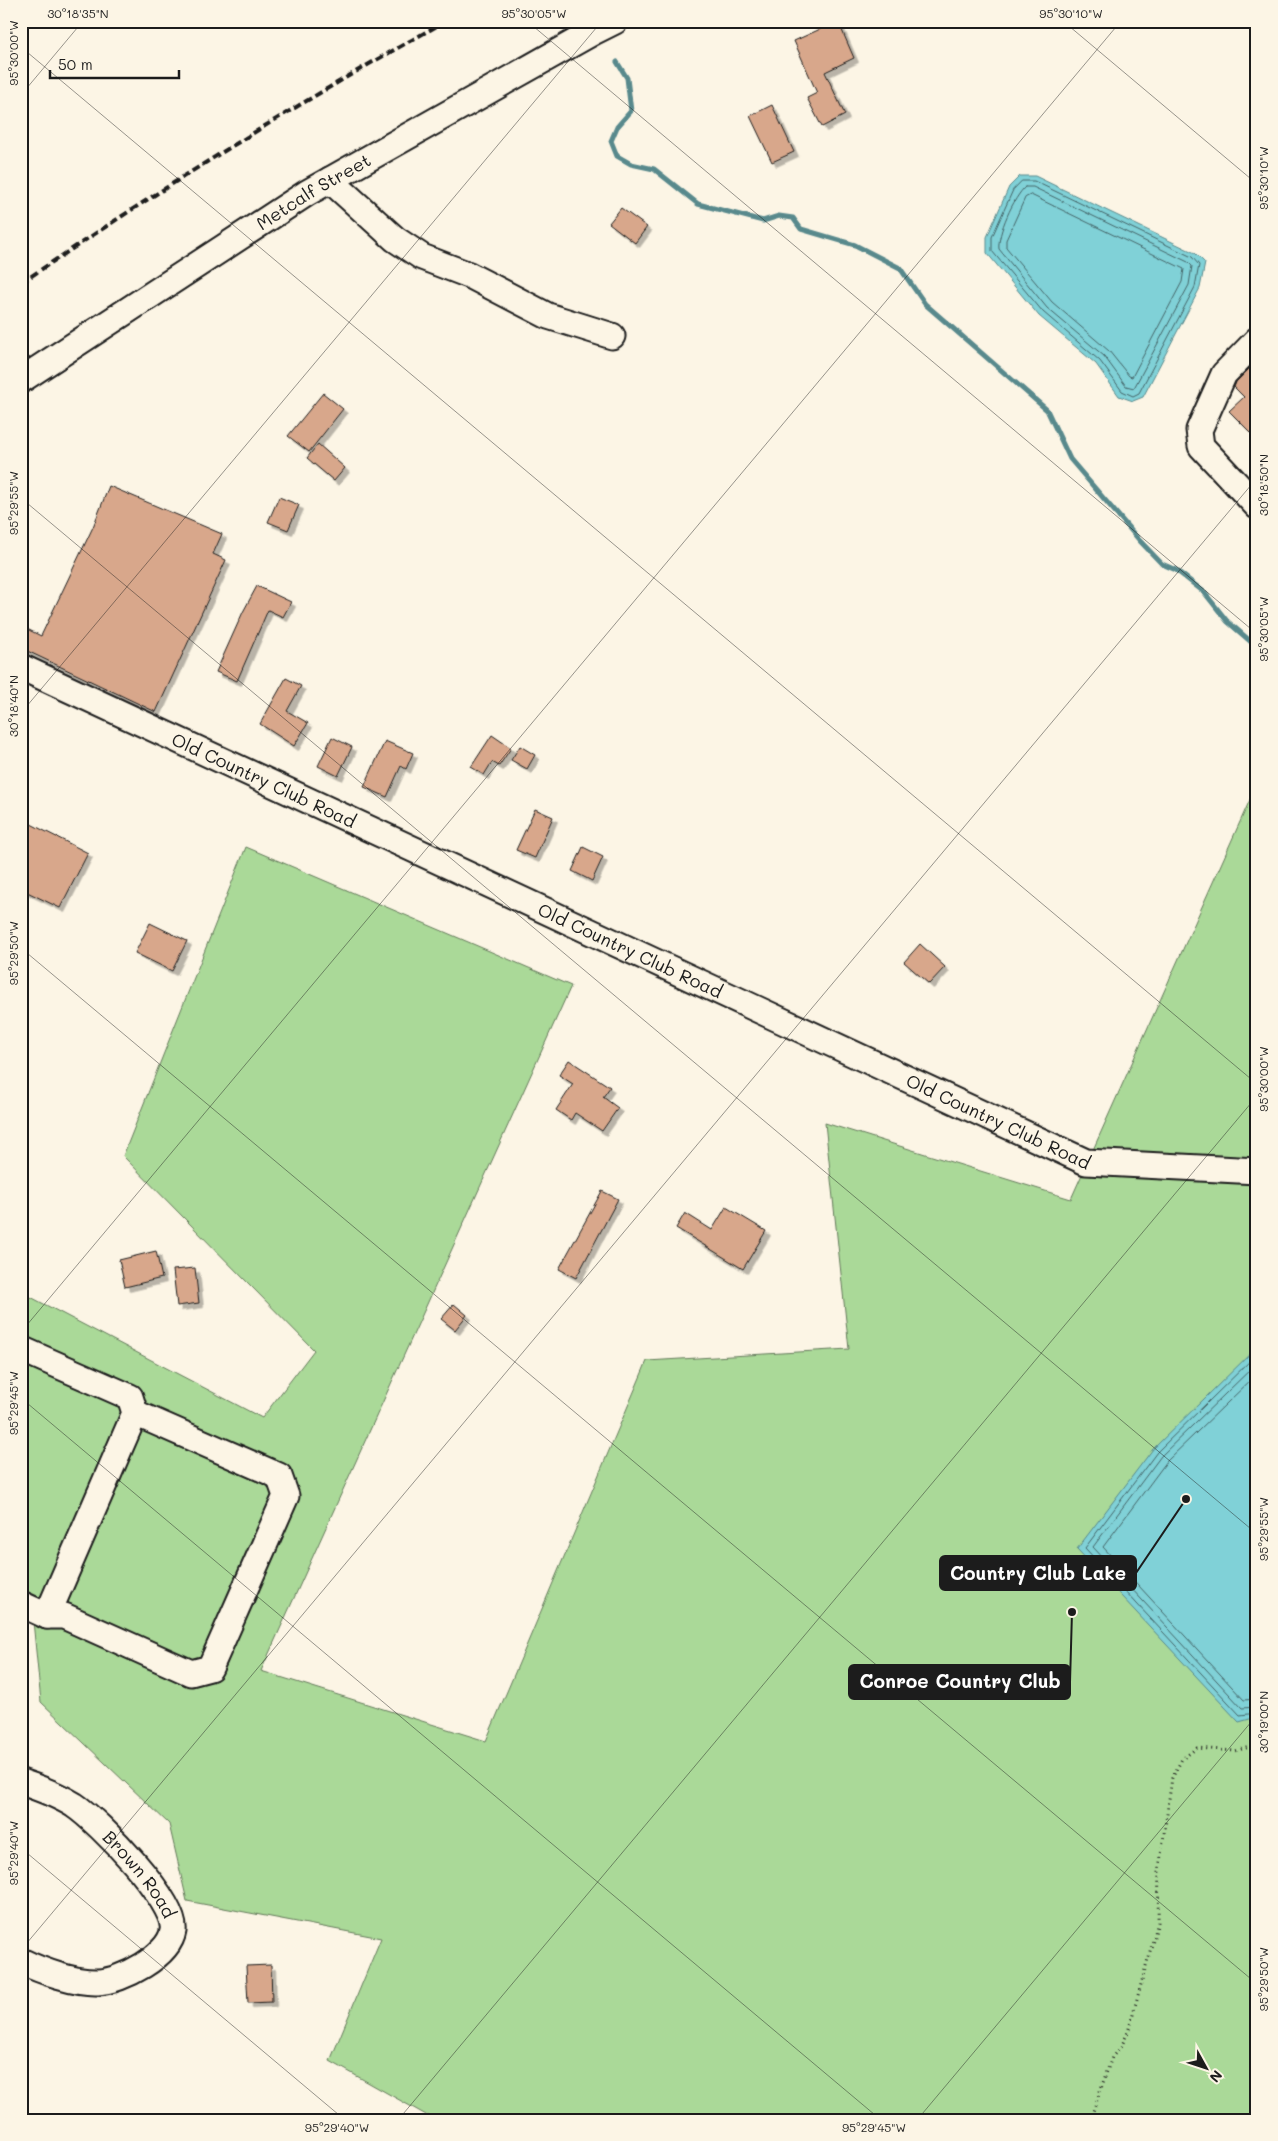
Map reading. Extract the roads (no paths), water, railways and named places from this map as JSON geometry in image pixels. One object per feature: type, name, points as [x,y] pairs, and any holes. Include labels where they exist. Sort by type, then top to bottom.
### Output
[{"type":"street","name":"Metcalf Street","points":[[21,380],[307,193],[615,21]]},
{"type":"street","points":[[330,180],[395,239],[422,257],[468,276],[548,316],[612,336]]},
{"type":"street","points":[[1257,340],[1224,374],[1199,430],[1201,446],[1257,506]]},
{"type":"street","name":"Old Country Club Road","points":[[21,667],[1086,1162],[1257,1171]]},
{"type":"street","points":[[21,1349],[130,1397],[135,1413],[47,1616]]},
{"type":"street","points":[[21,1604],[47,1616],[64,1616],[191,1673],[210,1668],[286,1496],[280,1476],[135,1413]]},
{"type":"street","name":"Brown Road","points":[[21,1782],[73,1804],[96,1822],[146,1878],[170,1911],[174,1930],[166,1948],[151,1960],[126,1974],[98,1982],[42,1971],[21,1961]]},
{"type":"water","points":[[1020,176],[1035,176],[1195,253],[1205,263],[1200,288],[1143,397],[1133,401],[1119,396],[1096,364],[1039,316],[987,253],[987,237],[1009,187]]},
{"type":"water","points":[[1257,1347],[1257,1717],[1239,1722],[1077,1549],[1153,1449]]},
{"type":"waterway","points":[[617,62],[627,78],[631,111],[617,127],[611,141],[617,156],[631,164],[654,169],[698,204],[763,221],[779,216],[793,218],[801,229],[855,245],[900,268],[925,304],[1047,410],[1070,459],[1140,541],[1162,564],[1176,570],[1204,592],[1227,621],[1257,647]]},
{"type":"railway","points":[[21,283],[230,147],[391,51],[446,21]]},
{"type":"place","name":"Country Club Lake","points":[[1186,1499]]},
{"type":"place","name":"Conroe Country Club","points":[[1072,1612]]}]
